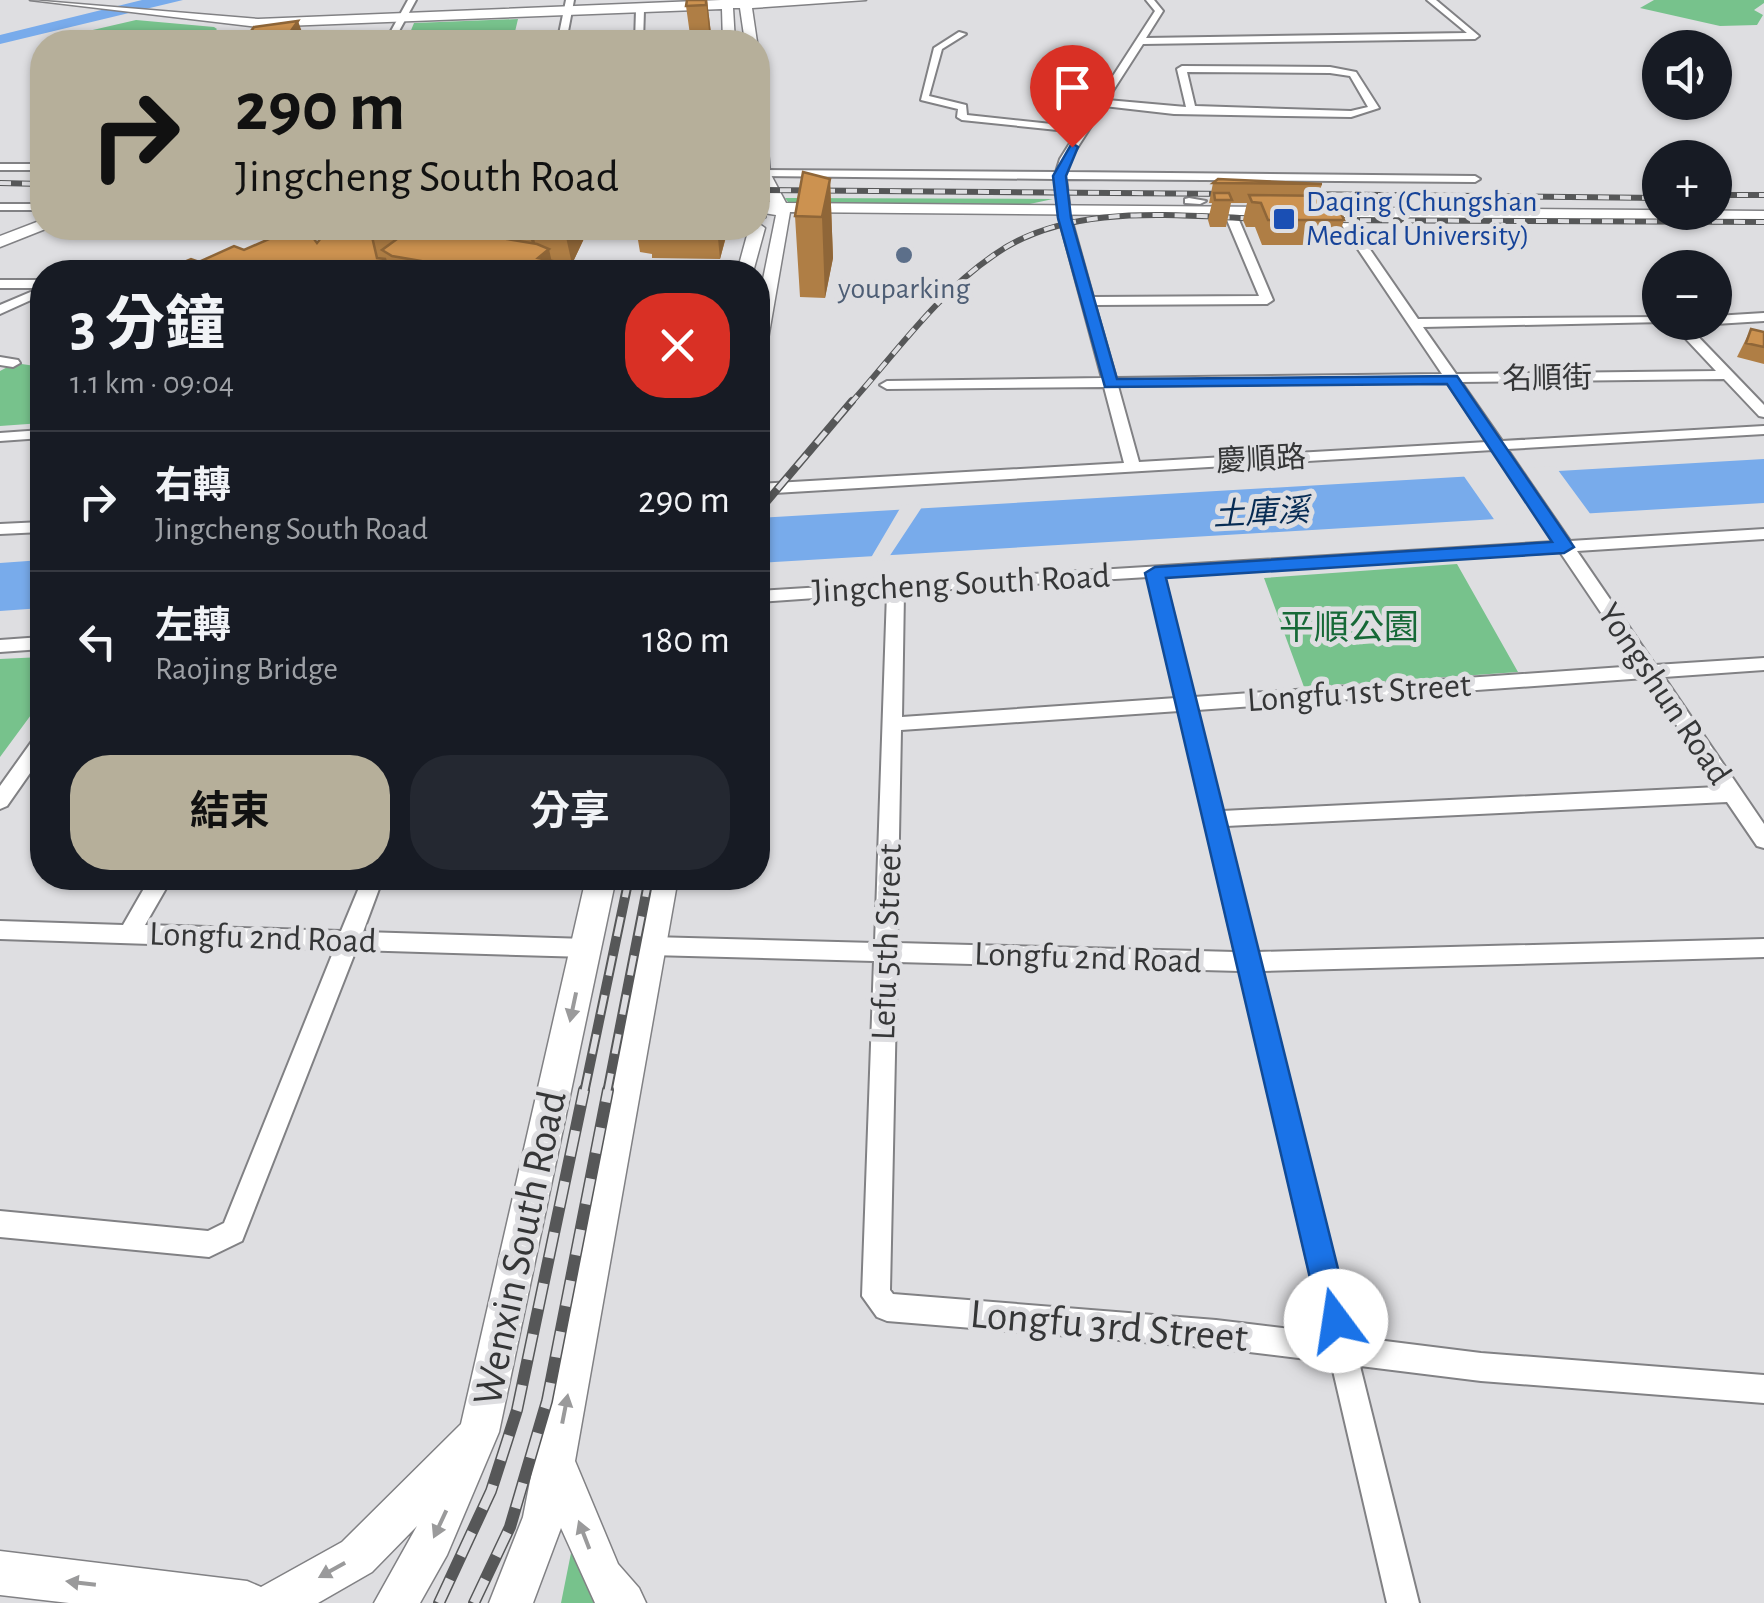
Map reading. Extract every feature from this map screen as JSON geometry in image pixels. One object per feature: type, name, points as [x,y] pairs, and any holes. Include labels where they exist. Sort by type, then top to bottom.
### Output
[{"type":"main road","points":[[36,0],[139,12],[244,18],[404,17],[776,0]]},
{"type":"main road","points":[[66,0],[104,8]]},
{"type":"main road","points":[[746,2],[860,0]]},
{"type":"main road","points":[[746,2],[749,30]]},
{"type":"main road","points":[[568,7],[640,10],[726,3]]},
{"type":"main road","points":[[726,3],[728,30]]},
{"type":"main road","points":[[234,30],[244,18]]},
{"type":"main road","points":[[770,190],[782,211],[770,278]]},
{"type":"main road","points":[[770,214],[782,211],[1764,216]]},
{"type":"main road","points":[[1064,214],[1233,220],[1764,224]]},
{"type":"main road","points":[[0,242],[30,230]]},
{"type":"main road","name":"Wenxin South Road","points":[[396,1603],[432,1540],[479,1432],[599,890]]},
{"type":"main road","name":"Wenxin South Road","points":[[511,1603],[544,1518],[662,890]]},
{"type":"main road","points":[[275,1603],[357,1557],[479,1432]]},
{"type":"main road","points":[[555,1461],[603,1579],[624,1603]]},
{"type":"main road","points":[[0,1573],[248,1603]]},
{"type":"street","points":[[396,30],[412,0]]},
{"type":"street","points":[[1132,467],[1064,214],[1060,176],[1083,130],[1159,11],[1150,0]]},
{"type":"street","points":[[1141,41],[1474,36],[1431,0]]},
{"type":"street","points":[[640,10],[640,30]]},
{"type":"street","points":[[962,34],[938,48],[924,98],[963,107],[962,117],[1083,130]]},
{"type":"street","points":[[1100,102],[1174,111],[1351,114],[1374,108],[1353,74],[1342,71],[1182,68],[1191,109]]},
{"type":"street","points":[[0,167],[30,167]]},
{"type":"street","points":[[770,173],[1476,179]]},
{"type":"street","points":[[0,203],[30,204]]},
{"type":"street","points":[[1087,301],[1267,300],[1233,220]]},
{"type":"street","points":[[1346,221],[1497,446]]},
{"type":"street","points":[[0,284],[30,287]]},
{"type":"street","points":[[0,310],[30,294]]},
{"type":"street","points":[[1732,319],[1764,318]]},
{"type":"street","points":[[1414,323],[1642,322]]},
{"type":"street","points":[[1693,340],[1764,413]]},
{"type":"street","name":"名順街","points":[[887,385],[1727,375]]},
{"type":"street","name":"慶順路","points":[[770,488],[1764,430]]},
{"type":"street","points":[[0,437],[30,435]]},
{"type":"street","name":"Yongshun Road","points":[[1497,446],[1764,840]]},
{"type":"street","points":[[0,529],[30,528]]},
{"type":"street","name":"Jingcheng South Road","points":[[770,595],[1764,534]]},
{"type":"street","points":[[1155,573],[1403,1603]]},
{"type":"street","name":"Lefu 5th Street","points":[[876,1296],[896,588]]},
{"type":"street","points":[[0,646],[30,645]]},
{"type":"street","name":"Longfu 1st Street","points":[[894,724],[1764,664]]},
{"type":"street","points":[[0,800],[30,759]]},
{"type":"street","points":[[1213,819],[1733,794]]},
{"type":"street","points":[[129,934],[154,890]]},
{"type":"street","points":[[0,1224],[209,1244],[233,1232],[368,890]]},
{"type":"street","name":"Longfu 2nd Road","points":[[0,930],[586,948]]},
{"type":"street","name":"Longfu 2nd Road","points":[[651,946],[1248,962],[1764,948]]},
{"type":"street","name":"Longfu 3rd Street","points":[[876,1296],[886,1307],[1216,1334],[1343,1352],[1764,1389]]},
{"type":"green space","points":[[1654,0],[1764,3],[1754,10],[1763,15],[1757,25],[1720,26],[1640,8]]},
{"type":"green space","points":[[518,19],[515,30],[411,30],[414,23]]},
{"type":"green space","points":[[136,20],[217,29],[216,30],[93,30]]},
{"type":"green space","points":[[785,198],[1053,199],[1025,205],[788,202]]},
{"type":"green space","points":[[15,363],[30,365],[30,424],[0,426],[0,371]]},
{"type":"green space","name":"平順公園","points":[[1457,564],[1518,672],[1304,687],[1264,578]]},
{"type":"green space","points":[[30,658],[30,716],[0,757],[0,659]]},
{"type":"green space","points":[[572,1548],[604,1603],[561,1603]]},
{"type":"water","points":[[142,0],[183,0],[58,30],[30,30],[30,37],[0,44],[0,35]]},
{"type":"water","name":"土庫溪","points":[[1764,459],[1764,503],[770,562],[770,517]]},
{"type":"water","points":[[30,561],[30,609],[0,611],[0,563]]},
{"type":"pier","points":[[1555,466],[1594,519],[1498,525],[1461,472]]},
{"type":"pier","points":[[924,504],[889,557],[893,560],[869,561],[902,505]]},
{"type":"building","points":[[687,0],[706,0],[706,5],[686,6]]},
{"type":"building","points":[[298,21],[292,30],[252,30]]},
{"type":"building","points":[[803,172],[830,179],[822,217],[795,216]]},
{"type":"building","points":[[1218,179],[1322,184],[1213,183]]},
{"type":"building","points":[[1214,193],[1229,193],[1232,200],[1215,200]]},
{"type":"building","points":[[1249,195],[1334,196],[1344,220],[1268,220],[1261,203],[1252,202]]},
{"type":"building","points":[[267,240],[373,240],[377,258],[385,260],[203,260],[234,246],[244,250]]},
{"type":"building","points":[[396,240],[512,240],[549,249],[538,258],[548,260],[415,260],[382,250]]},
{"type":"building","points":[[1751,329],[1764,332],[1764,347],[1746,343]]},
{"type":"railway","points":[[0,183],[30,184]]},
{"type":"railway","points":[[770,190],[1240,194]]},
{"type":"railway","points":[[1290,194],[1642,198]]},
{"type":"railway","points":[[1732,195],[1764,195]]},
{"type":"railway","points":[[850,404],[954,287],[994,255],[1024,238],[1057,226],[1128,216],[1271,219]]},
{"type":"railway","points":[[1316,220],[1764,222]]},
{"type":"railway","points":[[770,498],[852,401]]},
{"type":"railway","points":[[584,1093],[626,890]]},
{"type":"railway","points":[[607,1093],[647,890]]},
{"type":"railway","points":[[439,1603],[491,1491],[517,1410],[584,1090]]},
{"type":"railway","points":[[474,1603],[510,1527],[547,1401],[608,1090]]},
{"type":"place","name":"Daqing (Chungshan Medical University)","points":[[1284,219]]},
{"type":"place","name":"youparking","points":[[904,255]]},
{"type":"route","points":[[1072,147],[1060,176],[1064,218],[1111,384],[1451,379],[1564,547],[1155,573],[1336,1321]]}]
